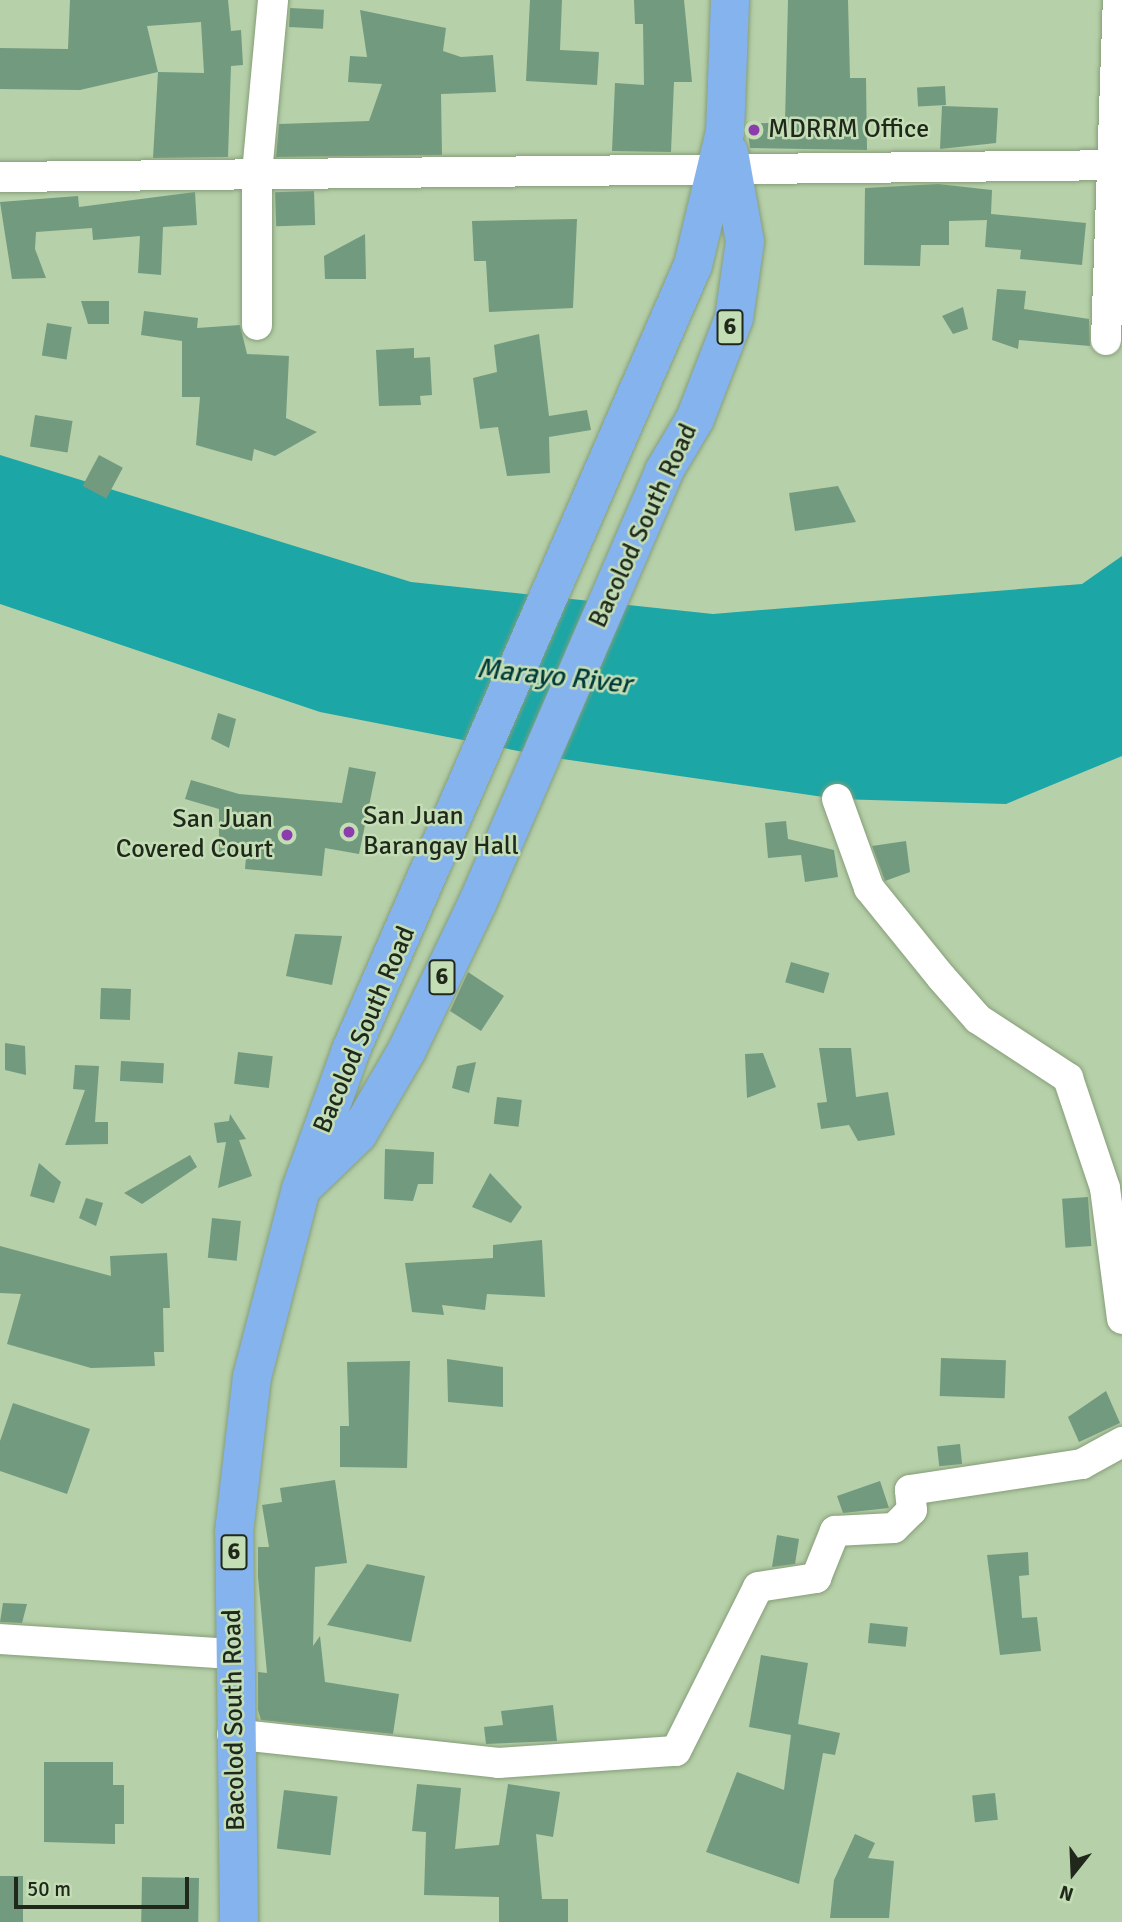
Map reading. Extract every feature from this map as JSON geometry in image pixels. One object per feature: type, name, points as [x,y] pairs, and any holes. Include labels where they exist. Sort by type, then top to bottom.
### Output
[{"type":"highway","name":"6","points":[[725,172],[730,0]]},
{"type":"highway","name":"Bacolod South Road","points":[[239,1922],[232,1734],[239,1455],[252,1377],[301,1189],[351,1050],[625,432],[693,265],[725,172]]},
{"type":"highway","name":"Bacolod South Road","points":[[301,1189],[358,1134],[477,904],[664,471],[695,419],[734,317],[745,242],[725,172]]},
{"type":"street","points":[[257,325],[257,173],[273,0]]},
{"type":"street","points":[[1106,340],[1117,165],[1118,0]]},
{"type":"street","points":[[0,177],[257,173],[725,172],[1117,165]]},
{"type":"street","points":[[837,799],[869,888],[941,976],[978,1019],[1068,1078],[1105,1188],[1122,1319]]},
{"type":"street","points":[[232,1734],[498,1763],[676,1751],[758,1587],[816,1578],[835,1531],[894,1528],[912,1510],[909,1490],[1082,1464],[1122,1441]]},
{"type":"street","points":[[0,1639],[233,1654]]},
{"type":"water","name":"Marayo River","points":[[0,455],[411,582],[713,614],[1082,584],[1122,556],[1122,756],[1006,804],[837,799],[549,757],[320,712],[0,604]]},
{"type":"building","points":[[70,0],[228,0],[231,31],[241,30],[243,65],[231,66],[228,157],[153,158],[158,72],[80,90],[0,89],[0,48],[68,49]],"holes":[[[201,22],[204,73],[158,72],[147,26]]]},
{"type":"building","points":[[530,0],[562,0],[560,50],[599,52],[597,85],[526,81]]},
{"type":"building","points":[[634,0],[684,0],[692,82],[674,82],[671,152],[612,151],[615,83],[644,85],[643,24],[635,24]]},
{"type":"building","points":[[788,0],[848,0],[850,78],[866,78],[867,150],[750,148],[747,124],[785,122]]},
{"type":"building","points":[[290,8],[324,10],[323,29],[289,27]]},
{"type":"building","points":[[360,10],[446,28],[443,51],[461,57],[493,55],[496,92],[441,94],[442,155],[276,157],[279,124],[369,121],[382,84],[348,82],[350,56],[367,57]]},
{"type":"building","points":[[945,86],[946,105],[918,106],[917,87]]},
{"type":"building","points":[[942,106],[998,108],[996,143],[940,149]]},
{"type":"building","points":[[938,184],[992,190],[991,214],[1086,223],[1082,265],[1020,259],[1021,250],[985,247],[987,220],[949,221],[949,245],[921,245],[920,266],[864,265],[865,188]]},
{"type":"building","points":[[314,191],[315,225],[276,226],[275,192]]},
{"type":"building","points":[[195,192],[197,225],[163,227],[161,275],[138,273],[140,236],[93,240],[92,228],[36,232],[35,249],[46,278],[12,279],[0,202],[78,196],[79,207]]},
{"type":"building","points":[[577,219],[573,308],[489,312],[486,261],[474,261],[472,221]]},
{"type":"building","points":[[365,234],[366,279],[325,279],[324,256]]},
{"type":"building","points":[[997,289],[1026,291],[1024,309],[1089,319],[1090,346],[1019,340],[1018,349],[992,340]]},
{"type":"building","points":[[81,301],[109,301],[109,324],[88,324]]},
{"type":"building","points":[[963,307],[968,329],[953,334],[942,316]]},
{"type":"building","points":[[144,311],[198,318],[197,328],[240,325],[247,354],[289,356],[286,418],[317,432],[275,456],[254,449],[252,461],[196,445],[200,397],[182,397],[182,341],[141,335]]},
{"type":"building","points":[[47,323],[72,327],[67,360],[42,356]]},
{"type":"building","points":[[539,334],[549,416],[587,410],[591,430],[549,437],[550,473],[507,476],[498,427],[480,429],[473,378],[497,372],[494,345]]},
{"type":"building","points":[[414,348],[414,358],[430,357],[432,395],[420,396],[421,405],[379,406],[376,350]]},
{"type":"building","points":[[35,415],[73,421],[68,453],[30,447]]},
{"type":"building","points":[[99,455],[123,468],[106,499],[83,486]]},
{"type":"building","points":[[838,486],[856,522],[795,531],[789,493]]},
{"type":"building","points":[[218,713],[236,719],[229,748],[211,739]]},
{"type":"building","points":[[349,767],[376,772],[359,854],[325,848],[322,876],[245,869],[246,857],[219,853],[219,809],[185,799],[191,780],[239,794],[342,803]]},
{"type":"building","points":[[786,821],[788,839],[834,850],[838,877],[805,882],[801,855],[768,858],[765,823]]},
{"type":"building","points":[[906,841],[910,872],[885,881],[872,846]]},
{"type":"building","points":[[295,934],[342,936],[332,985],[286,976]]},
{"type":"building","points":[[791,962],[829,973],[824,993],[785,982]]},
{"type":"building","points":[[468,972],[504,996],[481,1031],[450,1011]]},
{"type":"building","points":[[101,988],[131,989],[130,1020],[100,1019]]},
{"type":"building","points":[[5,1043],[25,1046],[26,1075],[5,1070]]},
{"type":"building","points":[[819,1048],[851,1048],[856,1097],[888,1092],[895,1135],[858,1141],[849,1125],[821,1129],[817,1103],[827,1102]]},
{"type":"building","points":[[238,1052],[273,1056],[269,1088],[234,1084]]},
{"type":"building","points":[[763,1053],[776,1087],[747,1098],[745,1054]]},
{"type":"building","points":[[121,1061],[164,1063],[163,1083],[120,1081]]},
{"type":"building","points":[[476,1062],[469,1093],[452,1088],[457,1066]]},
{"type":"building","points":[[75,1065],[99,1066],[95,1122],[108,1122],[108,1144],[65,1145],[85,1090],[73,1089]]},
{"type":"building","points":[[497,1097],[522,1100],[519,1127],[494,1124]]},
{"type":"building","points":[[230,1114],[246,1139],[239,1140],[252,1176],[218,1188],[226,1142],[217,1143],[214,1123],[229,1121]]},
{"type":"building","points":[[385,1149],[434,1152],[433,1184],[418,1184],[413,1201],[384,1199]]},
{"type":"building","points":[[190,1155],[197,1167],[142,1204],[124,1193]]},
{"type":"building","points":[[39,1163],[61,1182],[54,1203],[30,1196]]},
{"type":"building","points":[[490,1173],[522,1207],[511,1223],[472,1207]]},
{"type":"building","points":[[1088,1197],[1091,1246],[1065,1248],[1062,1199]]},
{"type":"building","points":[[86,1198],[103,1203],[96,1226],[79,1218]]},
{"type":"building","points":[[212,1218],[241,1221],[237,1261],[208,1258]]},
{"type":"building","points":[[542,1240],[545,1297],[487,1294],[485,1310],[442,1305],[444,1315],[412,1312],[405,1263],[493,1258],[493,1245]]},
{"type":"building","points":[[0,1246],[111,1276],[110,1256],[167,1253],[170,1308],[163,1308],[164,1352],[154,1352],[155,1366],[91,1368],[7,1344],[21,1294],[0,1293]]},
{"type":"building","points":[[941,1358],[1006,1360],[1005,1398],[940,1396]]},
{"type":"building","points":[[447,1359],[503,1367],[503,1407],[448,1402]]},
{"type":"building","points":[[410,1361],[407,1468],[340,1467],[340,1426],[349,1426],[347,1362]]},
{"type":"building","points":[[1106,1391],[1120,1423],[1079,1442],[1068,1417]]},
{"type":"building","points":[[13,1403],[90,1429],[67,1494],[0,1471],[0,1441]]},
{"type":"building","points":[[960,1444],[962,1464],[939,1466],[937,1446]]},
{"type":"building","points":[[335,1480],[347,1563],[315,1567],[313,1646],[320,1636],[325,1682],[399,1694],[393,1734],[261,1720],[258,1710],[258,1672],[267,1673],[258,1577],[258,1547],[269,1547],[262,1505],[282,1502],[280,1488]]},
{"type":"building","points":[[880,1481],[889,1508],[843,1513],[837,1496]]},
{"type":"building","points":[[777,1535],[799,1539],[795,1564],[772,1567]]},
{"type":"building","points":[[1028,1552],[1029,1575],[1019,1576],[1022,1618],[1037,1617],[1041,1651],[1000,1655],[987,1555]]},
{"type":"building","points":[[367,1564],[425,1576],[411,1642],[327,1625]]},
{"type":"building","points":[[3,1603],[27,1604],[22,1623],[0,1622]]},
{"type":"building","points":[[870,1623],[908,1627],[906,1647],[868,1643]]},
{"type":"building","points":[[761,1655],[808,1663],[798,1724],[840,1733],[835,1755],[823,1753],[799,1884],[706,1852],[737,1772],[784,1790],[791,1735],[749,1727]]},
{"type":"building","points":[[553,1705],[557,1741],[486,1744],[484,1727],[503,1725],[501,1711]]},
{"type":"building","points":[[44,1762],[113,1762],[113,1785],[124,1785],[124,1824],[115,1824],[115,1844],[44,1842]]},
{"type":"building","points":[[417,1784],[461,1788],[455,1849],[499,1845],[508,1784],[560,1792],[553,1837],[536,1834],[542,1899],[568,1899],[568,1922],[499,1922],[499,1897],[424,1895],[426,1832],[412,1831]]},
{"type":"building","points":[[284,1790],[338,1797],[330,1855],[277,1849]]},
{"type":"building","points":[[995,1793],[998,1820],[975,1822],[972,1795]]},
{"type":"building","points":[[855,1834],[875,1843],[868,1858],[894,1861],[889,1918],[830,1918],[834,1880]]},
{"type":"building","points":[[0,1876],[23,1876],[23,1922],[0,1922]]},
{"type":"building","points":[[142,1877],[199,1878],[198,1922],[141,1922]]},
{"type":"place","name":"MDRRM Office","points":[[754,130]]},
{"type":"place","name":"San Juan Barangay Hall","points":[[349,832]]},
{"type":"place","name":"San Juan Covered Court","points":[[287,835]]}]
